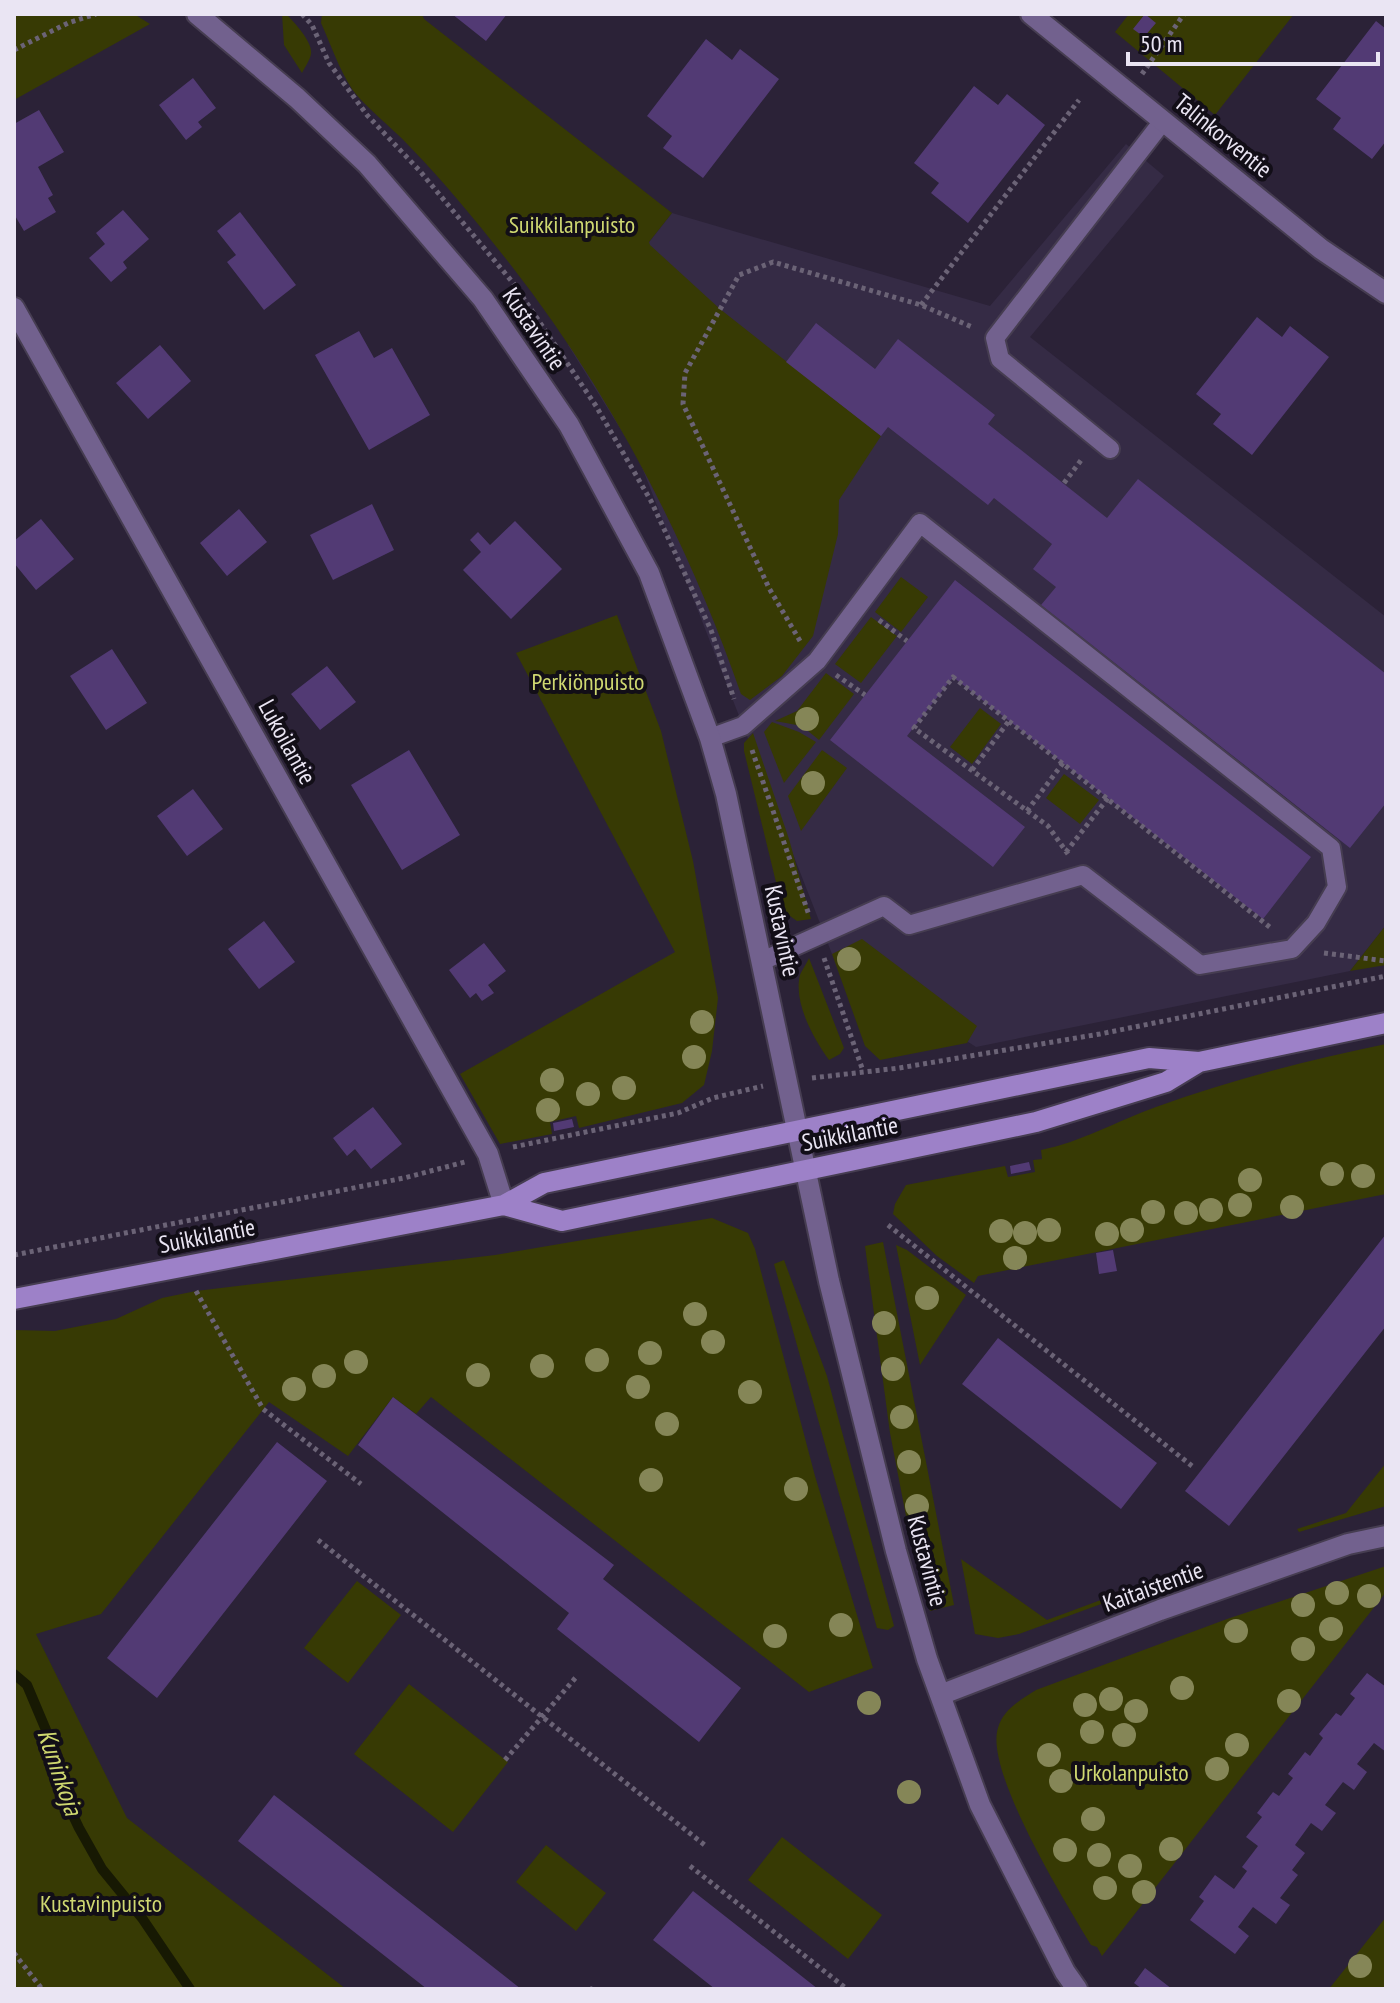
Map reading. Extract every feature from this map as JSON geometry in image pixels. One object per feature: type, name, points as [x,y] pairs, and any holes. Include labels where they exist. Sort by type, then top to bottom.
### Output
[{"type":"main road","name":"Suikkilantie","points":[[14,1299],[504,1205],[544,1183],[1149,1058],[1199,1062],[1386,1023]]},
{"type":"main road","name":"Suikkilantie","points":[[504,1205],[562,1221],[1036,1122],[1166,1082],[1199,1062]]},
{"type":"street","name":"Talinkorventie","points":[[1031,14],[1321,249],[1386,293]]},
{"type":"street","name":"Kustavintie","points":[[205,16],[367,164],[483,299],[569,425],[649,573],[710,738],[726,794],[829,1281],[896,1551],[940,1695],[980,1805],[1065,1972],[1077,1989]]},
{"type":"street","name":"Lukoilantie","points":[[14,308],[488,1154],[504,1205]]},
{"type":"street","name":"Kaitaistentie","points":[[940,1695],[1160,1610],[1348,1544],[1386,1536]]},
{"type":"lane","points":[[1110,449],[1000,359],[995,338],[1163,121]]},
{"type":"lane","points":[[710,738],[743,726],[817,661],[920,523],[1331,848],[1337,887],[1316,923],[1292,949],[1200,965],[1083,875],[909,925],[884,906],[762,961]]},
{"type":"path","points":[[14,50],[68,23],[96,14]]},
{"type":"path","points":[[1148,66],[1184,14]]},
{"type":"path","points":[[921,305],[1079,100]]},
{"type":"path","points":[[865,695],[805,649],[769,588],[683,404],[685,373],[739,275],[773,262],[921,305],[995,338]]},
{"type":"path","points":[[858,604],[907,641]]},
{"type":"path","points":[[1083,875],[1048,826],[914,728],[953,677],[1263,919],[1292,949],[1386,961]]},
{"type":"path","points":[[972,770],[1009,721]]},
{"type":"path","points":[[1027,811],[1063,763]]},
{"type":"path","points":[[1066,852],[1108,798]]},
{"type":"path","points":[[816,936],[863,1071]]},
{"type":"path","points":[[843,1073],[899,1068],[1100,1034],[1386,976]]},
{"type":"path","points":[[14,1255],[404,1178],[488,1154],[678,1113],[713,1098],[738,1092]]},
{"type":"path","points":[[888,1225],[1192,1466]]},
{"type":"path","points":[[196,1291],[263,1409],[361,1484]]},
{"type":"path","points":[[318,1540],[706,1846]]},
{"type":"path","points":[[505,1760],[577,1676]]},
{"type":"path","points":[[690,1866],[847,1989]]},
{"type":"path","points":[[14,1953],[42,1989]]},
{"type":"shaded area","points":[[1126,144],[1164,176],[1030,337],[1386,617],[1386,925],[1350,971],[976,1047],[832,954],[638,457],[568,345],[672,213],[990,306]]},
{"type":"green space","points":[[14,14],[134,14],[150,24],[14,100]]},
{"type":"green space","points":[[282,14],[294,22],[311,49],[302,73],[284,45]]},
{"type":"green space","name":"Suikkilanpuisto","points":[[322,14],[422,14],[424,19],[672,213],[649,242],[650,245],[720,309],[881,436],[839,500],[838,534],[813,636],[782,676],[750,700],[741,694],[720,636],[671,524],[613,415],[581,363],[510,264],[462,205],[406,142],[352,89],[321,23]]},
{"type":"green space","points":[[1129,14],[1294,14],[1215,115],[1115,32]]},
{"type":"green space","points":[[901,577],[928,597],[901,632],[875,612]]},
{"type":"green space","name":"Perkiönpuisto","points":[[617,615],[661,731],[693,861],[718,998],[712,1051],[704,1085],[682,1103],[579,1128],[576,1116],[550,1122],[552,1134],[500,1144],[460,1074],[675,952],[516,653]]},
{"type":"green space","points":[[871,617],[897,636],[861,683],[835,664]]},
{"type":"green space","points":[[826,673],[854,694],[819,740],[802,726],[775,721],[797,711]]},
{"type":"green space","points":[[980,708],[1001,724],[972,764],[950,747]]},
{"type":"green space","points":[[772,722],[816,742],[784,783],[764,732]]},
{"type":"green space","points":[[753,733],[789,839],[811,919],[797,921],[783,911],[744,751],[744,743]]},
{"type":"green space","points":[[822,750],[847,768],[801,831],[788,796]]},
{"type":"green space","points":[[1064,774],[1099,800],[1080,824],[1046,798]]},
{"type":"green space","points":[[1386,925],[1386,965],[1350,971]]},
{"type":"green space","points":[[862,939],[977,1026],[967,1043],[880,1060],[865,1046],[832,954]]},
{"type":"green space","points":[[809,958],[844,1048],[829,1060],[811,1031],[799,997],[800,975]]},
{"type":"green space","points":[[1386,1044],[1386,1194],[978,1276],[974,1283],[937,1256],[893,1214],[906,1185],[1005,1166],[1008,1177],[1035,1172],[1033,1160],[1042,1159],[1041,1150],[1085,1137],[1156,1107],[1270,1071]]},
{"type":"green space","name":"Kustavinpuisto","points":[[712,1218],[748,1233],[755,1249],[815,1476],[873,1668],[809,1692],[431,1397],[416,1414],[393,1397],[348,1456],[269,1402],[101,1614],[36,1634],[127,1818],[346,1989],[14,1989],[14,1330],[55,1331],[116,1319],[162,1298],[196,1291],[495,1255]]},
{"type":"green space","points":[[883,1242],[954,1605],[930,1611],[911,1542],[890,1433],[865,1246]]},
{"type":"green space","points":[[896,1245],[966,1295],[920,1365]]},
{"type":"green space","points":[[784,1260],[827,1376],[894,1626],[888,1630],[877,1628],[774,1264]]},
{"type":"green space","points":[[1386,1463],[1386,1506],[1299,1532],[1297,1529],[1346,1513]]},
{"type":"green space","points":[[961,1559],[1047,1620],[1144,1584],[1145,1588],[1019,1634],[998,1638],[975,1634]]},
{"type":"green space","name":"Urkolanpuisto","points":[[1386,1566],[1386,1592],[1102,1956],[1097,1947],[1091,1945],[1064,1900],[1015,1805],[997,1748],[998,1728],[1004,1716],[1036,1690],[1227,1619]]},
{"type":"green space","points":[[357,1581],[401,1615],[348,1683],[304,1648]]},
{"type":"green space","points":[[409,1684],[508,1762],[453,1832],[354,1754]]},
{"type":"green space","points":[[782,1837],[882,1915],[848,1959],[748,1880]]},
{"type":"green space","points":[[546,1845],[606,1893],[576,1931],[516,1882]]},
{"type":"green space","points":[[1386,1917],[1386,1989],[1329,1989]]},
{"type":"building","points":[[452,14],[507,14],[486,41]]},
{"type":"building","points":[[1145,14],[1156,23],[1144,37],[1133,29]]},
{"type":"building","points":[[1376,21],[1386,29],[1386,141],[1372,159],[1333,129],[1341,118],[1316,99]]},
{"type":"building","points":[[706,39],[732,60],[740,49],[779,79],[703,178],[663,148],[672,136],[647,116]]},
{"type":"building","points":[[193,78],[216,108],[198,122],[202,127],[186,140],[159,105]]},
{"type":"building","points":[[974,86],[998,105],[1007,94],[1045,125],[968,223],[931,193],[939,183],[914,163]]},
{"type":"building","points":[[39,110],[64,152],[38,167],[53,195],[48,198],[56,212],[24,231],[14,214],[14,124]]},
{"type":"building","points":[[123,210],[149,239],[123,262],[127,268],[111,282],[89,258],[105,244],[96,233]]},
{"type":"building","points":[[240,212],[296,285],[264,310],[227,262],[236,255],[217,231]]},
{"type":"building","points":[[1257,317],[1282,337],[1290,326],[1329,357],[1252,455],[1213,424],[1221,414],[1196,394]]},
{"type":"building","points":[[816,323],[875,369],[898,339],[995,415],[988,424],[1107,518],[1138,479],[1386,674],[1386,803],[1350,848],[1041,605],[1056,587],[1033,569],[1052,544],[994,498],[988,505],[888,427],[881,436],[786,362]]},
{"type":"building","points":[[359,331],[374,358],[392,348],[430,415],[369,450],[315,355]]},
{"type":"building","points":[[160,345],[191,381],[148,419],[116,383]]},
{"type":"building","points":[[372,504],[394,550],[333,580],[310,535]]},
{"type":"building","points":[[239,509],[267,542],[227,576],[200,543]]},
{"type":"building","points":[[41,519],[74,559],[36,590],[14,563],[14,541]]},
{"type":"building","points":[[515,521],[562,569],[511,619],[463,570],[481,552],[470,540],[478,532],[490,545]]},
{"type":"building","points":[[955,580],[1311,857],[1263,919],[953,677],[907,736],[1025,827],[993,867],[830,740]]},
{"type":"building","points":[[112,649],[147,703],[106,730],[70,676]]},
{"type":"building","points":[[327,666],[356,702],[320,730],[291,694]]},
{"type":"building","points":[[409,750],[460,835],[402,870],[351,785]]},
{"type":"building","points":[[193,789],[223,829],[187,856],[157,816]]},
{"type":"building","points":[[264,921],[295,962],[259,989],[228,949]]},
{"type":"building","points":[[484,943],[506,971],[488,985],[494,993],[482,1001],[476,993],[470,998],[449,970]]},
{"type":"building","points":[[373,1107],[402,1144],[371,1169],[355,1149],[347,1156],[333,1138]]},
{"type":"building","points":[[572,1119],[574,1127],[554,1131],[553,1123]]},
{"type":"building","points":[[1029,1162],[1031,1170],[1011,1174],[1010,1166]]},
{"type":"building","points":[[1386,1234],[1386,1326],[1229,1526],[1185,1491]]},
{"type":"building","points":[[1113,1250],[1117,1271],[1099,1274],[1096,1253]]},
{"type":"building","points":[[998,1338],[1157,1463],[1121,1509],[962,1384]]},
{"type":"building","points":[[393,1397],[614,1565],[603,1579],[741,1688],[699,1742],[557,1629],[569,1613],[358,1445]]},
{"type":"building","points":[[277,1442],[327,1481],[157,1698],[107,1658]]},
{"type":"building","points":[[1367,1673],[1386,1687],[1386,1752],[1374,1743],[1357,1764],[1367,1772],[1354,1790],[1343,1782],[1325,1805],[1336,1813],[1322,1831],[1311,1823],[1295,1845],[1305,1853],[1292,1870],[1298,1875],[1280,1898],[1290,1905],[1276,1924],[1253,1907],[1238,1927],[1249,1936],[1235,1954],[1190,1920],[1204,1901],[1199,1897],[1215,1875],[1234,1889],[1247,1871],[1242,1867],[1258,1846],[1246,1837],[1262,1817],[1257,1813],[1273,1792],[1279,1796],[1293,1778],[1288,1774],[1305,1752],[1310,1756],[1323,1738],[1319,1734],[1336,1713],[1341,1716],[1355,1698],[1350,1694]]},
{"type":"building","points":[[274,1795],[521,1989],[427,1989],[238,1841]]},
{"type":"building","points":[[693,1891],[818,1989],[715,1989],[653,1940]]},
{"type":"building","points":[[1145,1968],[1172,1989],[1142,1989],[1134,1983]]},
{"type":"waterway","name":"Kuninkoja","points":[[14,1674],[27,1685],[46,1730],[58,1784],[79,1828],[102,1869],[142,1918],[190,1989]]}]
